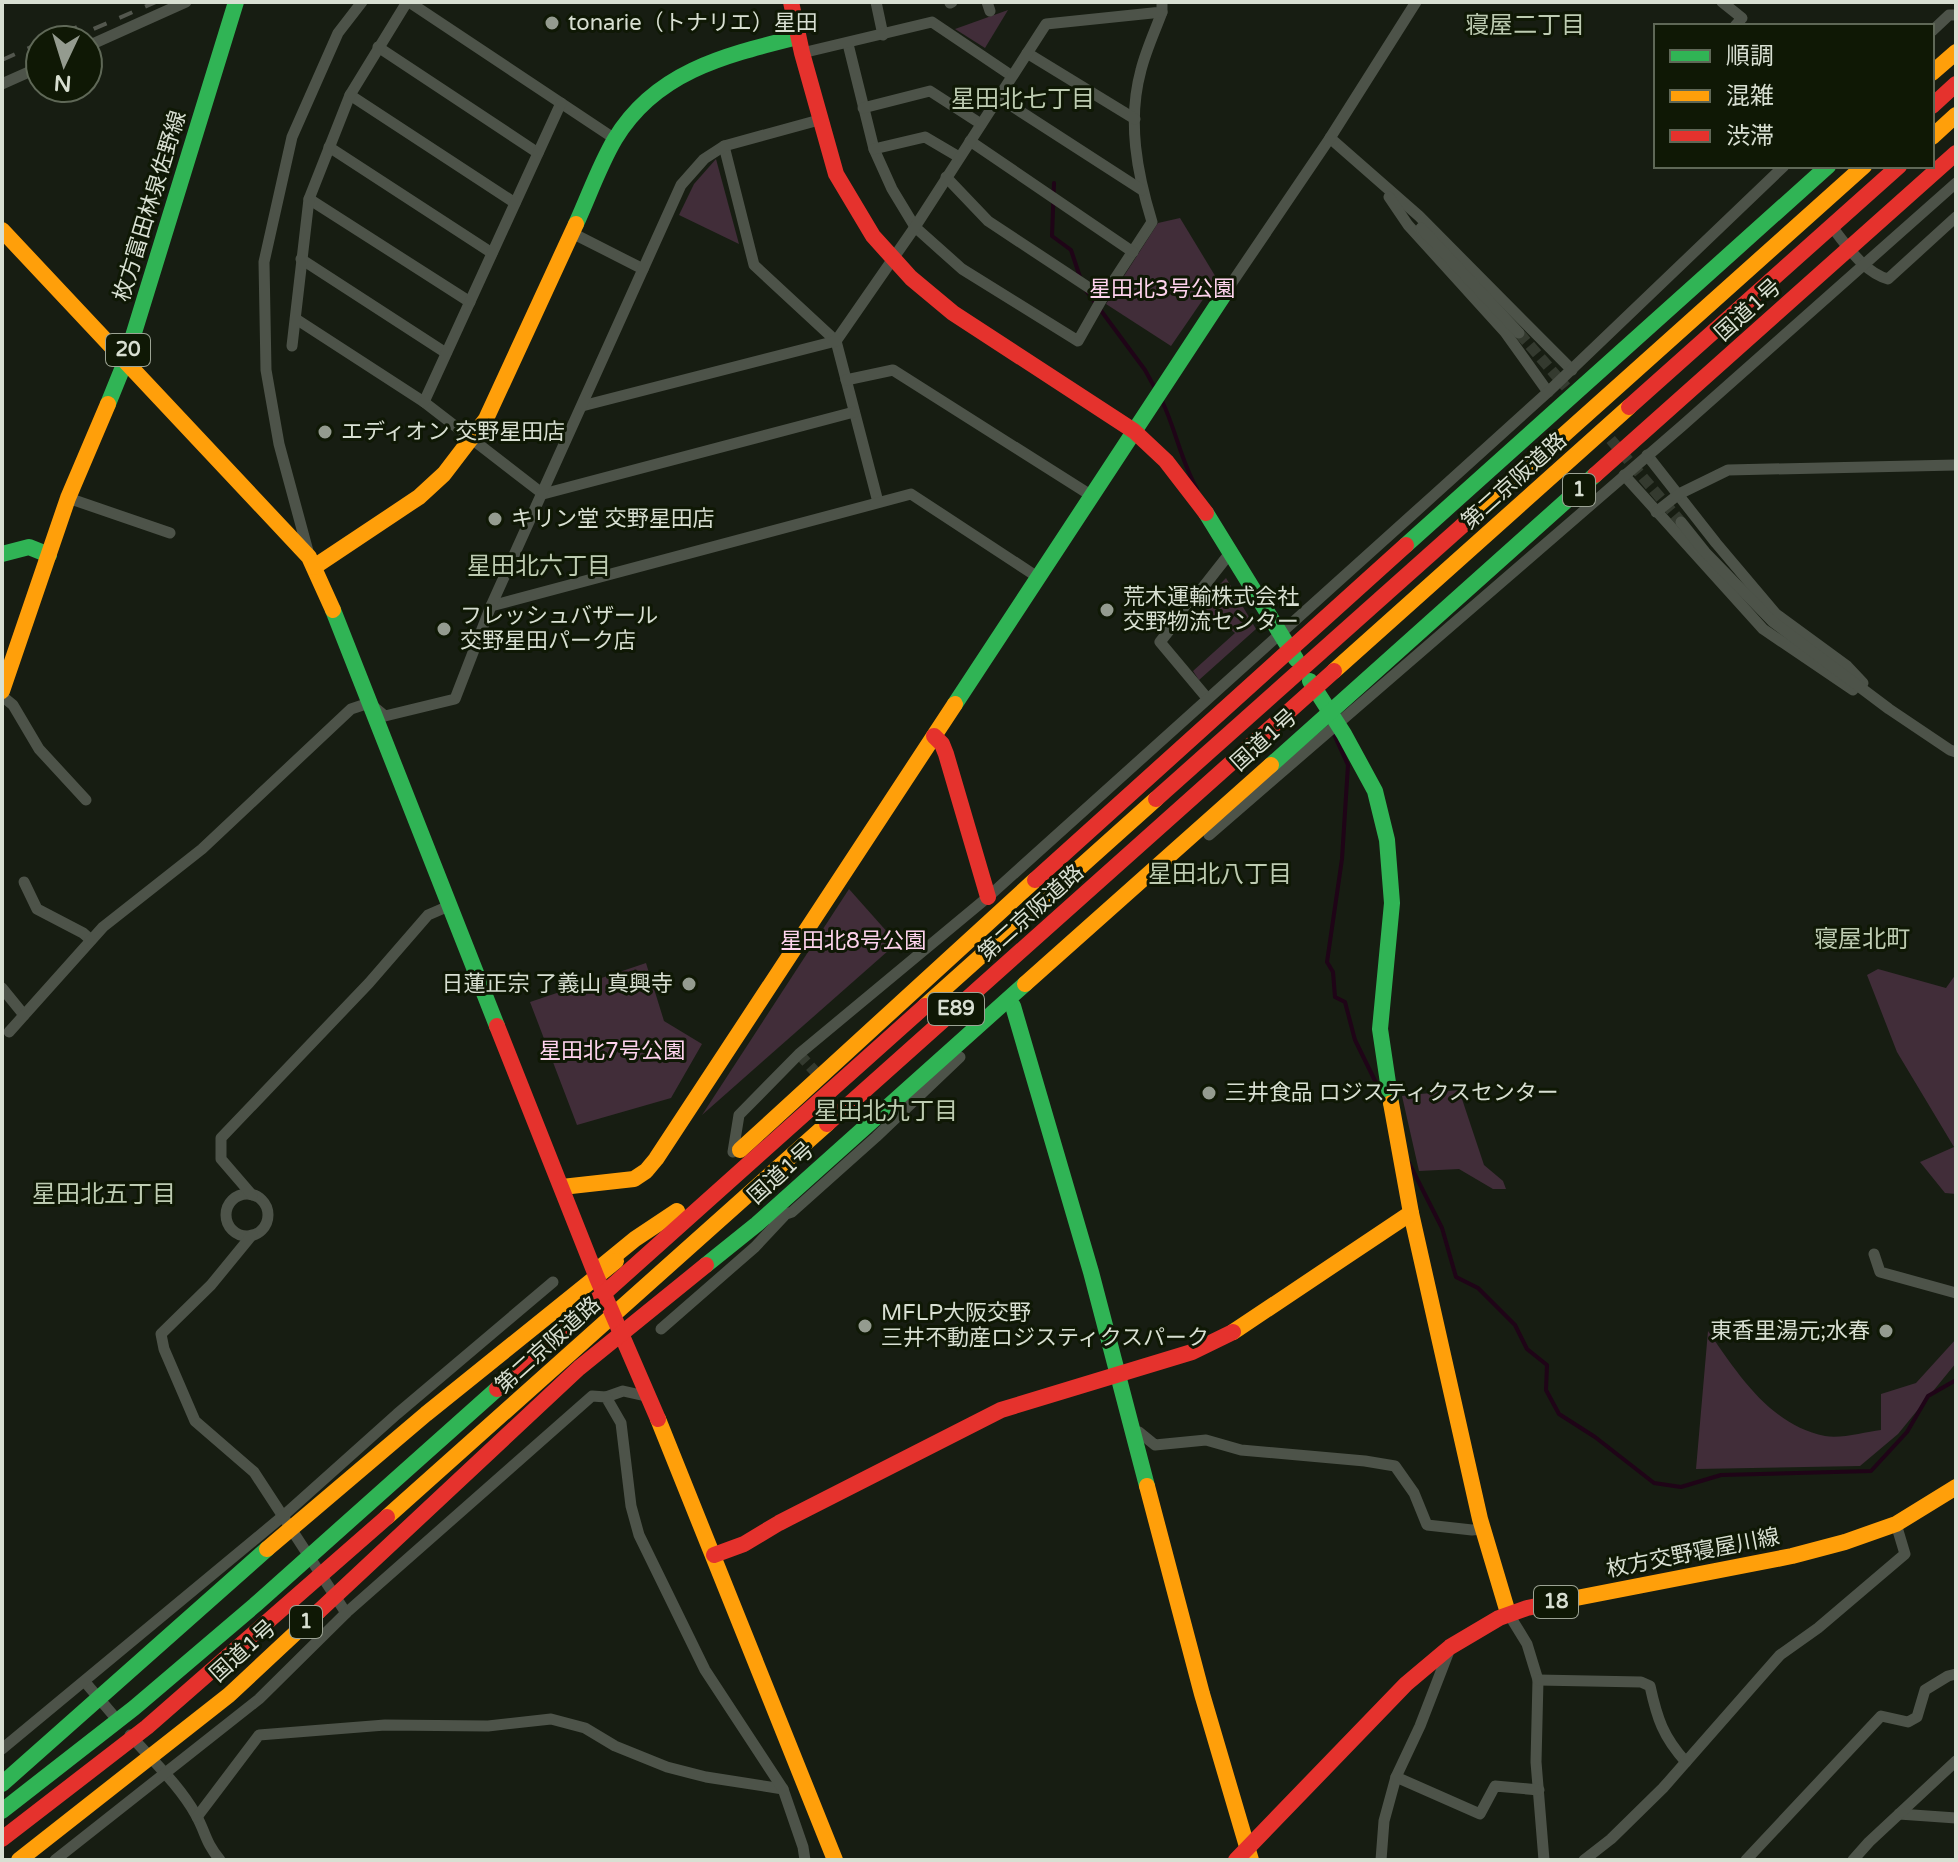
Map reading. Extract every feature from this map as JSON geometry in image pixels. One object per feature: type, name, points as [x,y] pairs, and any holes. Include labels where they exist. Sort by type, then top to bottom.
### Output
[{"type":"main road","name":"枚方富田林泉佐野線","points":[[2,694],[68,498],[125,362],[236,2]]},
{"type":"main road","points":[[791,2],[819,120],[836,174],[873,236],[911,278],[953,313],[1134,431],[1184,481],[1337,723],[1375,791],[1387,840],[1392,903],[1380,1029],[1392,1111],[1411,1213],[1483,1529],[1508,1613]]},
{"type":"main road","points":[[312,562],[419,497],[444,474],[473,438],[505,383],[615,139],[635,113],[660,88],[696,66],[800,45]]},
{"type":"main road","points":[[1934,71],[1956,52]]},
{"type":"main road","points":[[1934,87],[1956,69]]},
{"type":"main road","points":[[1934,104],[1956,84]]},
{"type":"main road","points":[[1934,135],[1956,115]]},
{"type":"main road","points":[[1934,159],[1956,140]]},
{"type":"main road","name":"国道1号","points":[[19,1860],[229,1695],[579,1368],[757,1224],[1956,153]]},
{"type":"main road","name":"国道1号","points":[[2,1784],[245,1568],[426,1414],[737,1162],[1213,720],[1826,168]]},
{"type":"main road","points":[[1566,432],[1662,326],[1843,168]]},
{"type":"main road","name":"第二京阪道路","points":[[2,1811],[134,1708],[255,1605],[737,1162],[1862,168]]},
{"type":"main road","name":"第二京阪道路","points":[[2,1839],[147,1727],[247,1641],[1897,168]]},
{"type":"main road","points":[[1584,448],[1720,343],[1924,168]]},
{"type":"main road","points":[[2,230],[312,562],[597,1278],[650,1397],[835,1860]]},
{"type":"main road","points":[[562,1187],[634,1179],[646,1171],[801,941],[1227,290]]},
{"type":"main road","points":[[2,554],[29,547],[49,555]]},
{"type":"main road","points":[[934,736],[946,754],[988,897]]},
{"type":"main road","points":[[1013,1006],[1091,1272],[1202,1694],[1250,1854]]},
{"type":"main road","points":[[2,1765],[163,1659],[606,1263],[737,1162]]},
{"type":"main road","points":[[34,1860],[109,1808],[264,1680],[502,1458],[634,1326],[758,1185]]},
{"type":"main road","points":[[714,1555],[744,1544],[779,1523],[1001,1410],[1192,1352],[1231,1333],[1411,1213]]},
{"type":"main road","name":"枚方交野寝屋川線","points":[[1236,1860],[1250,1854],[1423,1665],[1474,1630],[1508,1613],[1792,1556],[1845,1542],[1896,1524],[1956,1487]]},
{"type":"street","points":[[104,39],[186,2]]},
{"type":"street","points":[[312,562],[279,444],[266,370],[264,262],[292,137],[338,33],[362,2]]},
{"type":"street","points":[[292,346],[309,199],[350,95],[408,2],[615,139]]},
{"type":"street","points":[[876,2],[883,35]]},
{"type":"street","points":[[1227,290],[1330,138],[1416,2]]},
{"type":"street","points":[[1722,2],[1742,18],[1737,24]]},
{"type":"street","points":[[582,406],[836,341],[915,227],[1046,24],[1162,7],[1140,72],[1134,134],[1142,190],[1152,222],[1078,341],[962,269],[915,227],[892,189],[874,149],[848,44]]},
{"type":"street","points":[[1934,29],[1949,15],[1956,15]]},
{"type":"street","points":[[800,45],[848,44],[932,22],[1012,76]]},
{"type":"street","points":[[378,47],[538,153]]},
{"type":"street","points":[[1027,53],[1135,119]]},
{"type":"street","points":[[2,84],[24,74]]},
{"type":"street","points":[[863,108],[930,91],[981,124]]},
{"type":"street","points":[[350,95],[515,203]]},
{"type":"street","points":[[998,97],[1142,190]]},
{"type":"street","points":[[424,402],[561,103]]},
{"type":"street","points":[[9,1032],[113,918],[202,849],[351,709],[369,703],[385,716],[455,699],[491,606],[681,185],[704,159],[724,146],[819,120]]},
{"type":"street","points":[[874,149],[925,137],[959,157]]},
{"type":"street","points":[[1330,138],[1419,216],[1572,370]]},
{"type":"street","points":[[970,141],[1133,252]]},
{"type":"street","points":[[724,146],[754,265],[836,341],[878,502]]},
{"type":"street","points":[[329,147],[492,253]]},
{"type":"street","points":[[737,1162],[739,1115],[799,1054],[988,897],[1433,496],[1572,370],[1780,168]]},
{"type":"street","points":[[1782,168],[1876,276],[1888,279],[1956,217]]},
{"type":"street","points":[[946,177],[988,221],[1103,297]]},
{"type":"street","points":[[661,1329],[755,1247],[785,1215],[876,1137],[1013,1006],[1865,266],[1956,183]]},
{"type":"street","points":[[1383,186],[1519,333]]},
{"type":"street","points":[[1383,186],[1408,225],[1505,332],[1548,392]]},
{"type":"street","points":[[309,199],[470,302]]},
{"type":"street","points":[[572,233],[643,269]]},
{"type":"street","points":[[301,259],[446,353]]},
{"type":"street","points":[[296,319],[424,402],[543,494]]},
{"type":"street","points":[[846,380],[893,370],[1092,496]]},
{"type":"street","points":[[543,494],[854,412]]},
{"type":"street","points":[[1647,455],[1776,614],[1847,666],[1889,709]]},
{"type":"street","points":[[1656,512],[1679,494],[1728,470],[1956,465]]},
{"type":"street","points":[[1624,475],[1763,629],[1840,683],[1889,709]]},
{"type":"street","points":[[491,606],[911,494],[1039,578]]},
{"type":"street","points":[[1373,576],[1419,527],[1433,496]]},
{"type":"street","points":[[68,498],[170,533]]},
{"type":"street","points":[[1681,522],[1705,552],[1772,621],[1889,709],[1956,752]]},
{"type":"street","points":[[1207,698],[1160,642],[1230,553]]},
{"type":"street","points":[[2,694],[13,705],[39,749],[86,800]]},
{"type":"street","points":[[1187,716],[1213,720]]},
{"type":"street","points":[[24,882],[37,909],[91,940]]},
{"type":"street","points":[[346,1613],[254,1472],[195,1421],[164,1349],[161,1334],[211,1285],[252,1235],[263,1228],[267,1215],[263,1203],[252,1195],[221,1159],[221,1138],[369,983],[428,915],[451,905]]},
{"type":"street","points":[[2,988],[24,1015]]},
{"type":"street","points":[[252,1195],[233,1199],[226,1212],[233,1230],[245,1236],[252,1235]]},
{"type":"street","points":[[757,1224],[785,1215]]},
{"type":"street","points":[[1874,1254],[1880,1272],[1956,1293]]},
{"type":"street","points":[[2,1749],[283,1516],[397,1414],[553,1282]]},
{"type":"street","points":[[55,1860],[259,1699],[346,1613],[592,1396],[606,1397],[623,1391],[650,1397]]},
{"type":"street","points":[[606,1397],[621,1423],[631,1506],[639,1535],[705,1670],[783,1789],[805,1860]]},
{"type":"street","points":[[397,1414],[426,1414]]},
{"type":"street","points":[[1134,1434],[1139,1432],[1155,1445],[1206,1440],[1241,1450],[1395,1466],[1414,1493],[1427,1525],[1483,1529]]},
{"type":"street","points":[[1584,1860],[1611,1839],[1686,1762],[1780,1655],[1818,1628],[1905,1554],[1896,1524]]},
{"type":"street","points":[[1508,1613],[1527,1644],[1538,1680],[1536,1762],[1544,1860]]},
{"type":"street","points":[[1381,1860],[1384,1821],[1396,1777],[1420,1726],[1450,1647]]},
{"type":"street","points":[[1746,1860],[1881,1716],[1908,1722],[1917,1717],[1925,1690],[1956,1674]]},
{"type":"street","points":[[1538,1680],[1641,1682],[1650,1686],[1656,1714],[1669,1743],[1686,1762]]},
{"type":"street","points":[[85,1682],[166,1775],[197,1817],[207,1844],[220,1860]]},
{"type":"street","points":[[197,1817],[259,1735],[385,1725],[488,1726],[551,1719],[585,1728],[615,1746],[667,1767],[706,1777],[783,1789]]},
{"type":"street","points":[[1853,1860],[1956,1761]]},
{"type":"street","points":[[1396,1777],[1480,1814],[1495,1786],[1539,1790]]},
{"type":"street","points":[[1899,1814],[1956,1818]]},
{"type":"green space","points":[[1008,10],[985,48],[955,29]]},
{"type":"green space","points":[[716,159],[739,244],[679,215],[694,184]]},
{"type":"green space","name":"星田北3号公園","points":[[1180,218],[1217,279],[1171,346],[1106,304],[1158,223]]},
{"type":"green space","points":[[1226,578],[1256,629],[1199,680],[1193,671],[1235,633],[1200,605]]},
{"type":"green space","name":"星田北8号公園","points":[[849,889],[897,943],[702,1115]]},
{"type":"green space","name":"星田北7号公園","points":[[646,963],[664,1021],[702,1044],[671,1098],[577,1125],[530,1002]]},
{"type":"green space","points":[[1878,969],[1946,988],[1956,974],[1956,1194],[1945,1193],[1920,1162],[1954,1147],[1897,1052],[1867,975]]},
{"type":"green space","points":[[1459,1090],[1484,1165],[1503,1181],[1506,1189],[1493,1189],[1459,1169],[1419,1171],[1402,1096]]},
{"type":"green space","points":[[1708,1331],[1757,1396],[1772,1409],[1805,1430],[1831,1437],[1881,1430],[1881,1394],[1916,1383],[1956,1339],[1956,1363],[1898,1434],[1860,1466],[1696,1469]]},
{"type":"waterway","points":[[1054,183],[1052,236],[1071,250],[1080,277]]},
{"type":"waterway","points":[[1085,289],[1145,370],[1156,390]]},
{"type":"waterway","points":[[1162,401],[1197,489]]},
{"type":"waterway","points":[[1332,730],[1348,765],[1342,859],[1327,962],[1333,972],[1335,997],[1345,1002],[1355,1040],[1383,1097]]},
{"type":"waterway","points":[[1408,1161],[1442,1228],[1456,1277],[1478,1288],[1515,1325],[1527,1349],[1547,1365],[1546,1390],[1559,1414],[1595,1437],[1654,1483],[1681,1487],[1721,1475],[1871,1471],[1907,1432],[1928,1396],[1956,1380]]},
{"type":"tunnel","points":[[1519,333],[1566,387]]},
{"type":"tunnel","points":[[1600,427],[1681,522]]},
{"type":"tunnel","points":[[799,1054],[821,1078]]},
{"type":"railway","points":[[104,24],[156,2]]},
{"type":"railway","points":[[2,60],[24,50]]},
{"type":"traffic: fast","points":[[108,404],[125,362],[236,2]]},
{"type":"traffic: fast","points":[[576,224],[615,139],[651,97],[695,69],[719,59],[798,37]]},
{"type":"traffic: fast","points":[[1406,545],[1826,168]]},
{"type":"traffic: fast","points":[[955,704],[1227,290]]},
{"type":"traffic: fast","points":[[1271,765],[1595,475]]},
{"type":"traffic: fast","points":[[1206,513],[1296,659]]},
{"type":"traffic: fast","points":[[2,554],[29,547],[49,555]]},
{"type":"traffic: fast","points":[[333,610],[497,1026]]},
{"type":"traffic: fast","points":[[1310,681],[1375,791],[1387,840],[1392,903],[1380,1029],[1391,1103]]},
{"type":"traffic: fast","points":[[706,1265],[757,1224],[1025,984]]},
{"type":"traffic: fast","points":[[1013,1006],[1091,1272],[1147,1486]]},
{"type":"traffic: fast","points":[[2,1811],[134,1708],[255,1605],[497,1389]]},
{"type":"traffic: fast","points":[[2,1784],[267,1549]]},
{"type":"traffic: slow","points":[[1934,71],[1956,52]]},
{"type":"traffic: slow","points":[[1934,135],[1956,115]]},
{"type":"traffic: slow","points":[[1472,517],[1862,168]]},
{"type":"traffic: slow","points":[[314,567],[419,497],[444,474],[486,419],[576,224]]},
{"type":"traffic: slow","points":[[2,230],[309,557],[333,610]]},
{"type":"traffic: slow","points":[[2,691],[68,498],[108,404]]},
{"type":"traffic: slow","points":[[1334,671],[1629,407]]},
{"type":"traffic: slow","points":[[562,1187],[634,1179],[656,1159],[955,704]]},
{"type":"traffic: slow","points":[[1025,984],[1271,765]]},
{"type":"traffic: slow","points":[[925,1006],[1156,799]]},
{"type":"traffic: slow","points":[[740,1150],[1035,880]]},
{"type":"traffic: slow","points":[[1233,1332],[1411,1213],[1391,1103]]},
{"type":"traffic: slow","points":[[387,1517],[827,1124]]},
{"type":"traffic: slow","points":[[602,1266],[677,1211]]},
{"type":"traffic: slow","points":[[1411,1213],[1480,1519],[1508,1613]]},
{"type":"traffic: slow","points":[[267,1549],[426,1414],[616,1261]]},
{"type":"traffic: slow","points":[[658,1419],[835,1860]]},
{"type":"traffic: slow","points":[[1147,1486],[1202,1694],[1251,1860]]},
{"type":"traffic: slow","points":[[1561,1601],[1792,1556],[1845,1542],[1896,1524],[1956,1487]]},
{"type":"traffic: slow","points":[[19,1860],[229,1695],[318,1612]]},
{"type":"traffic: jam","points":[[791,2],[836,174],[873,236],[911,278],[953,313],[1134,431],[1166,461],[1206,513]]},
{"type":"traffic: jam","points":[[1934,104],[1956,84]]},
{"type":"traffic: jam","points":[[1595,475],[1956,153]]},
{"type":"traffic: jam","points":[[1629,407],[1897,168]]},
{"type":"traffic: jam","points":[[1156,799],[1472,517]]},
{"type":"traffic: jam","points":[[1035,880],[1406,545]]},
{"type":"traffic: jam","points":[[827,1124],[1334,671]]},
{"type":"traffic: jam","points":[[934,736],[946,754],[988,897]]},
{"type":"traffic: jam","points":[[497,1389],[925,1006]]},
{"type":"traffic: jam","points":[[497,1026],[597,1278],[658,1419]]},
{"type":"traffic: jam","points":[[318,1612],[579,1368],[706,1265]]},
{"type":"traffic: jam","points":[[714,1555],[744,1544],[779,1523],[1001,1410],[1192,1352],[1233,1332]]},
{"type":"traffic: jam","points":[[2,1839],[147,1727],[387,1517]]},
{"type":"traffic: jam","points":[[1236,1860],[1406,1684],[1450,1647],[1499,1618],[1561,1601]]},
{"type":"place","name":"tonarie（トナリエ）星田","points":[[552,23]]},
{"type":"place","name":"エディオン 交野星田店","points":[[325,432]]},
{"type":"place","name":"キリン堂 交野星田店","points":[[495,519]]},
{"type":"place","name":"荒木運輸株式会社 交野物流センター","points":[[1107,610]]},
{"type":"place","name":"フレッシュバザール 交野星田パーク店","points":[[444,629]]},
{"type":"place","name":"日蓮正宗 了義山 真興寺","points":[[689,984]]},
{"type":"place","name":"三井食品 ロジスティクスセンター","points":[[1209,1093]]},
{"type":"place","name":"MFLP大阪交野 三井不動産ロジスティクスパーク","points":[[865,1326]]},
{"type":"place","name":"東香里湯元;水春","points":[[1886,1331]]},
{"type":"district","name":"寝屋二丁目","points":[[1525,25]]},
{"type":"district","name":"星田北七丁目","points":[[1023,99]]},
{"type":"district","name":"星田北六丁目","points":[[539,566]]},
{"type":"district","name":"星田北八丁目","points":[[1220,874]]},
{"type":"district","name":"寝屋北町","points":[[1862,939]]},
{"type":"district","name":"星田北九丁目","points":[[886,1111]]},
{"type":"district","name":"星田北五丁目","points":[[104,1194]]}]
